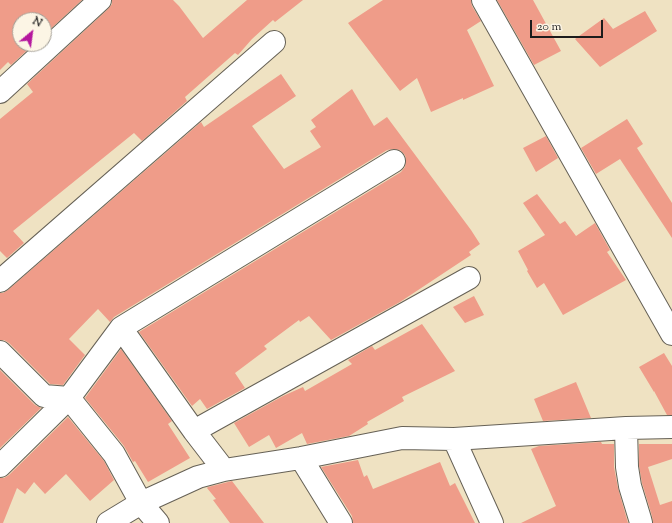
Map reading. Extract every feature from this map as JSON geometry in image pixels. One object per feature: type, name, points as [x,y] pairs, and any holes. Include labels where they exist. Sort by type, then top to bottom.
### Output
[{"type":"street","points":[[0,92],[100,0]]},
{"type":"street","points":[[483,0],[672,334]]},
{"type":"street","points":[[0,282],[274,42]]},
{"type":"street","points":[[0,466],[69,398],[121,328],[394,161]]},
{"type":"street","points":[[194,431],[469,278]]},
{"type":"street","points":[[121,328],[194,431],[224,470]]},
{"type":"street","points":[[0,352],[44,396],[69,398],[114,454],[141,503],[158,523]]},
{"type":"street","points":[[108,523],[141,503],[198,477],[224,470],[301,458],[402,438],[454,440],[626,428],[672,427]]},
{"type":"street","points":[[626,428],[627,467],[630,486],[641,523]]},
{"type":"street","points":[[454,440],[492,523]]},
{"type":"street","points":[[301,458],[340,523]]},
{"type":"building","points":[[0,0],[82,0],[52,28],[52,12],[12,12],[12,52],[25,52],[11,65],[8,62],[0,70]]},
{"type":"building","points":[[112,0],[173,0],[203,38],[247,0],[303,0],[275,22],[273,20],[252,39],[238,55],[235,53],[185,97],[187,101],[142,141],[134,133],[13,231],[24,243],[7,258],[0,251],[0,119],[33,92],[27,84],[108,9],[112,4]]},
{"type":"building","points":[[383,0],[471,0],[472,6],[481,21],[467,30],[494,86],[431,112],[417,78],[400,91],[348,23]]},
{"type":"building","points":[[497,0],[533,0],[561,51],[534,65]]},
{"type":"building","points":[[645,11],[657,31],[600,67],[575,39],[604,18],[613,29]]},
{"type":"building","points":[[281,74],[296,96],[252,126],[284,169],[321,147],[310,131],[316,127],[311,120],[352,89],[374,126],[387,117],[471,230],[480,244],[469,252],[471,255],[400,302],[331,340],[309,316],[300,322],[299,320],[264,346],[267,349],[235,373],[245,388],[207,409],[200,399],[192,406],[139,332],[401,172],[405,167],[405,155],[400,150],[387,150],[114,317],[110,322],[98,309],[69,339],[85,355],[63,385],[50,384],[9,343],[4,340],[0,340],[0,293],[8,290],[201,122],[204,127]]},
{"type":"building","points":[[627,119],[643,144],[637,148],[672,203],[672,238],[620,159],[596,174],[581,148]]},
{"type":"building","points":[[546,136],[558,158],[536,172],[523,148]]},
{"type":"building","points":[[537,194],[560,224],[565,221],[576,236],[595,223],[610,250],[607,252],[626,280],[563,315],[544,283],[537,288],[518,251],[545,235],[523,203]]},
{"type":"building","points":[[474,296],[484,315],[465,323],[453,307]]},
{"type":"building","points":[[422,324],[455,371],[402,397],[404,401],[367,422],[368,424],[349,436],[307,444],[302,433],[276,448],[269,435],[249,447],[234,423],[283,396],[303,387],[305,391],[352,364],[348,360],[372,346],[375,350]]},
{"type":"building","points":[[121,349],[172,421],[168,424],[190,458],[148,482],[135,461],[133,462],[124,446],[85,398]]},
{"type":"building","points":[[664,353],[672,366],[672,415],[667,415],[639,367]]},
{"type":"building","points":[[0,370],[35,405],[41,408],[0,448]]},
{"type":"building","points":[[576,382],[591,418],[543,421],[534,399]]},
{"type":"building","points":[[68,417],[104,461],[114,480],[90,501],[66,474],[45,494],[34,482],[25,494],[17,488],[3,523],[0,523],[0,478],[4,478],[9,475]]},
{"type":"building","points":[[601,442],[602,444],[614,444],[614,467],[618,488],[628,523],[521,523],[556,506],[531,449],[539,446]]},
{"type":"building","points":[[639,444],[672,444],[672,459],[648,467],[660,505],[672,501],[672,523],[653,523],[642,483],[639,466]]},
{"type":"building","points":[[358,460],[364,477],[367,475],[373,489],[440,462],[450,486],[455,483],[475,523],[353,523],[352,516],[321,467]]},
{"type":"building","points":[[232,481],[264,523],[230,523],[213,500],[216,499],[207,488]]}]
